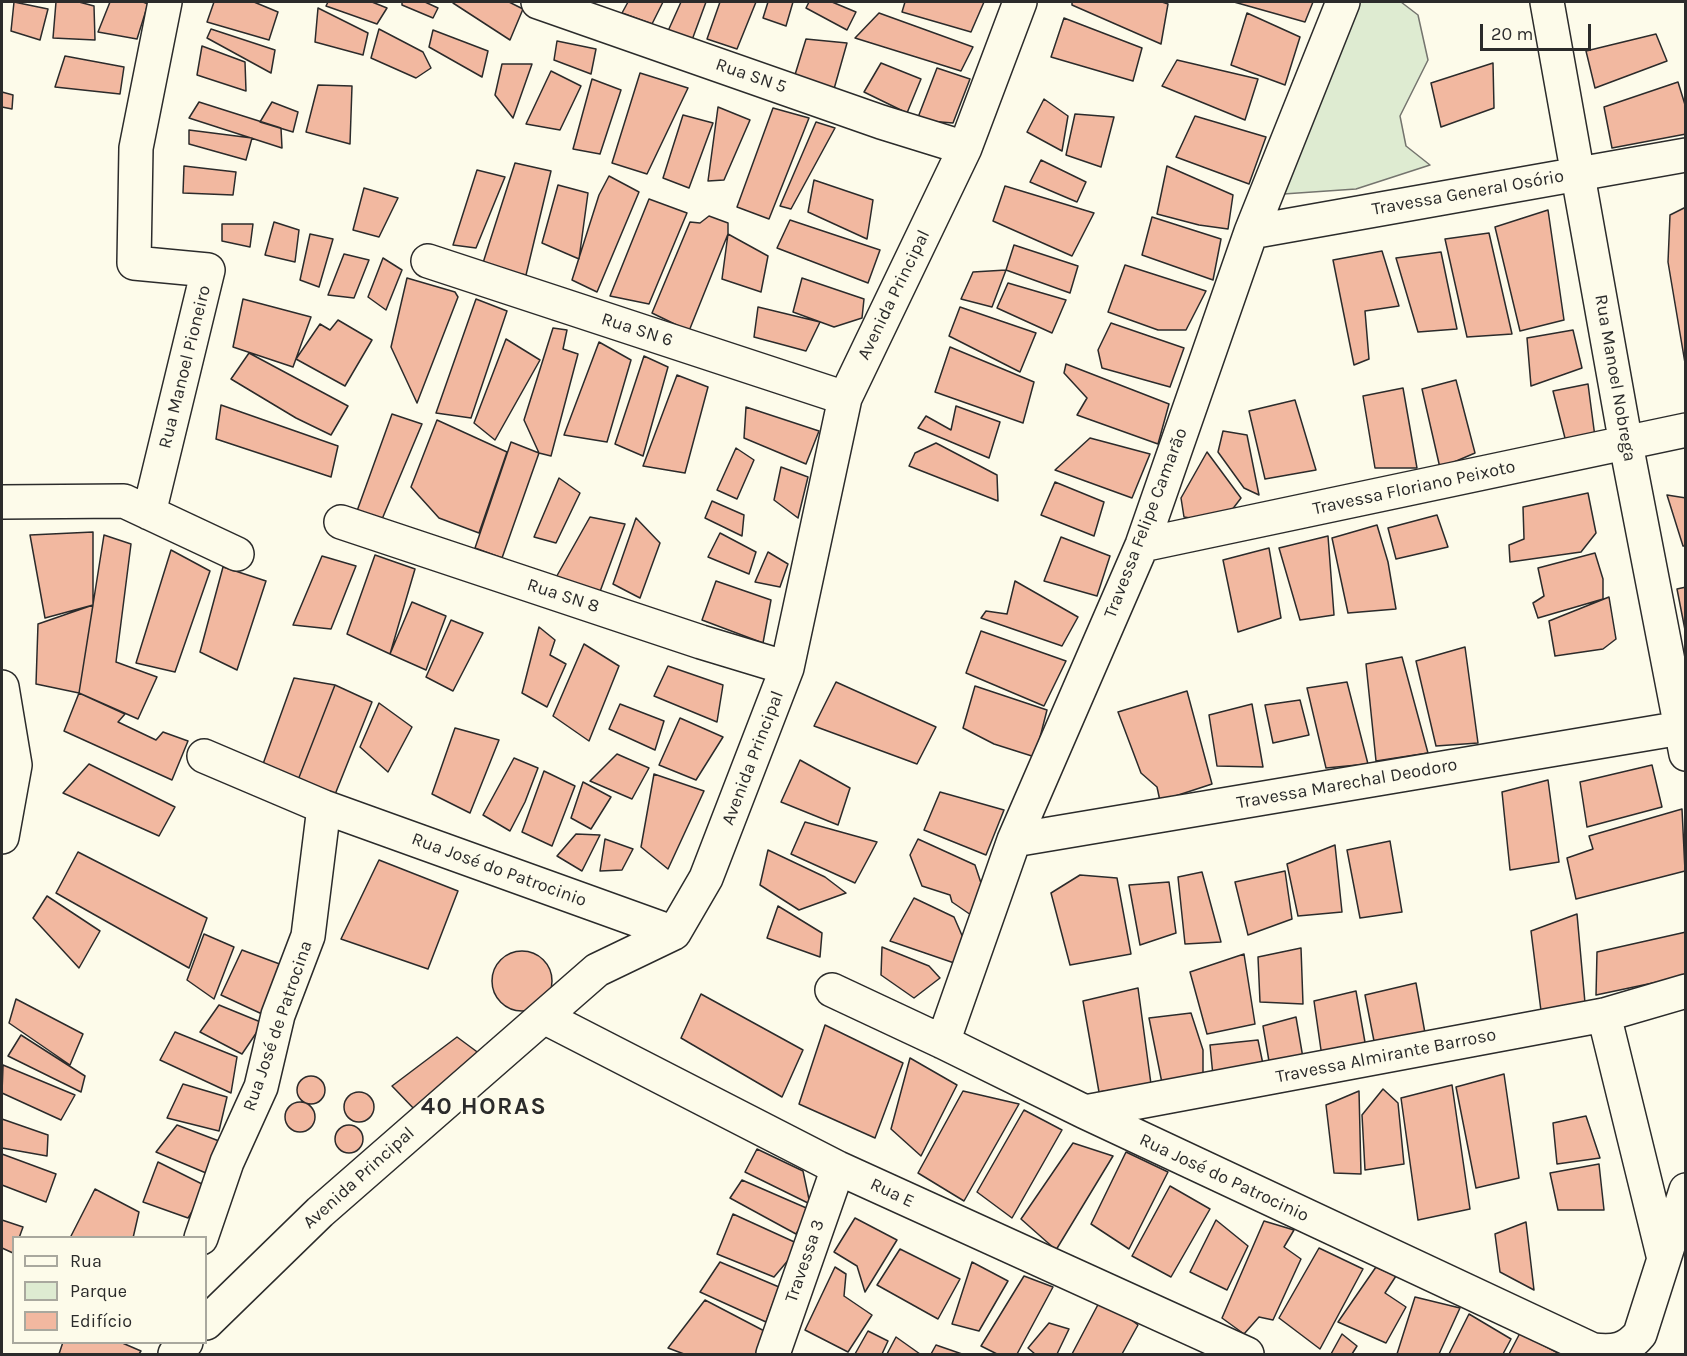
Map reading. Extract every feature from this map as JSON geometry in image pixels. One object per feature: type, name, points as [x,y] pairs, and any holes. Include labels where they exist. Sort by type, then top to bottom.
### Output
[{"type":"street","name":"Rua Manoel Pioneiro","points":[[149,513],[208,270],[134,263],[136,148],[165,2]]},
{"type":"street","name":"Rua SN 5","points":[[538,2],[881,122],[965,148]]},
{"type":"street","name":"Avenida Principal","points":[[207,1322],[320,1212],[597,970],[674,933],[706,878],[787,668],[845,398],[965,148],[1020,2]]},
{"type":"street","name":"Travessa Felipe Camarão","points":[[943,1041],[1014,840],[1142,545],[1251,232],[1343,2]]},
{"type":"street","name":"Rua Manoel Nobrega","points":[[1547,2],[1626,444],[1683,741]]},
{"type":"street","name":"Travessa General Osório","points":[[1251,232],[1686,154]]},
{"type":"street","name":"Rua SN 6","points":[[428,261],[845,398]]},
{"type":"street","name":"Travessa Floriano Peixoto","points":[[1142,545],[1686,430]]},
{"type":"street","points":[[2,502],[124,501],[237,554]]},
{"type":"street","name":"Rua SN 8","points":[[340,522],[701,642],[787,668]]},
{"type":"street","points":[[2,687],[15,765],[2,837]]},
{"type":"street","name":"Travessa Marechal Deodoro","points":[[1014,840],[1683,741]]},
{"type":"street","name":"Rua José do Patrocinio","points":[[204,756],[324,807],[674,933]]},
{"type":"street","name":"Rua José de Patrocina","points":[[202,1236],[227,1162],[261,1087],[278,1015],[308,936],[324,807]]},
{"type":"street","name":"Rua José do Patrocinio","points":[[832,990],[943,1041],[1085,1112],[1593,1350],[1610,1352],[1622,1350],[1632,1344],[1640,1334],[1664,1259]]},
{"type":"street","name":"Travessa Almirante Barroso","points":[[1085,1112],[1604,1015],[1686,991]]},
{"type":"street","points":[[1604,1015],[1664,1259]]},
{"type":"street","name":"Rua E","points":[[544,1017],[838,1168],[1247,1354]]},
{"type":"street","name":"Travessa 3","points":[[773,1354],[838,1168]]},
{"type":"street","points":[[1664,1259],[1686,1190]]},
{"type":"green space","points":[[1351,2],[1401,2],[1418,15],[1428,60],[1400,116],[1406,146],[1430,165],[1356,189],[1269,195],[1293,81],[1323,24]]},
{"type":"building","points":[[14,2],[48,9],[40,40],[11,31]]},
{"type":"building","points":[[56,2],[79,2],[94,6],[95,40],[53,38]]},
{"type":"building","points":[[110,2],[148,4],[137,39],[98,32]]},
{"type":"building","points":[[214,2],[254,2],[278,12],[269,40],[207,22]]},
{"type":"building","points":[[328,2],[372,2],[387,8],[377,24],[326,6]]},
{"type":"building","points":[[402,2],[425,2],[438,8],[433,18],[402,5]]},
{"type":"building","points":[[453,2],[509,2],[523,9],[510,40]]},
{"type":"building","points":[[628,2],[663,2],[652,24],[622,13]]},
{"type":"building","points":[[681,2],[706,2],[692,40],[668,31]]},
{"type":"building","points":[[720,2],[756,2],[737,49],[707,39]]},
{"type":"building","points":[[768,2],[793,2],[786,26],[763,18]]},
{"type":"building","points":[[809,2],[832,2],[856,12],[847,30],[806,8]]},
{"type":"building","points":[[905,2],[984,2],[971,32],[902,12]]},
{"type":"building","points":[[1072,2],[1162,2],[1168,4],[1161,44],[1072,5]]},
{"type":"building","points":[[1234,2],[1313,2],[1305,22]]},
{"type":"building","points":[[318,8],[368,33],[363,55],[315,42]]},
{"type":"building","points":[[879,13],[973,47],[961,71],[855,38]]},
{"type":"building","points":[[1247,13],[1300,37],[1285,85],[1231,65]]},
{"type":"building","points":[[1064,18],[1142,48],[1133,81],[1051,57]]},
{"type":"building","points":[[211,29],[275,50],[271,73],[207,38]]},
{"type":"building","points":[[379,29],[423,52],[431,68],[416,78],[371,58]]},
{"type":"building","points":[[433,30],[488,51],[482,77],[429,47]]},
{"type":"building","points":[[1656,34],[1667,61],[1595,88],[1586,51]]},
{"type":"building","points":[[806,39],[847,43],[834,89],[794,78]]},
{"type":"building","points":[[557,41],[596,49],[591,74],[554,60]]},
{"type":"building","points":[[202,46],[245,62],[246,91],[197,75]]},
{"type":"building","points":[[65,56],[124,67],[120,94],[55,87]]},
{"type":"building","points":[[1177,60],[1258,79],[1245,120],[1162,86]]},
{"type":"building","points":[[881,63],[921,79],[907,113],[864,92]]},
{"type":"building","points":[[1493,63],[1494,108],[1441,127],[1431,83]]},
{"type":"building","points":[[502,64],[532,64],[513,118],[495,95]]},
{"type":"building","points":[[937,68],[970,79],[953,123],[917,120]]},
{"type":"building","points":[[551,71],[581,86],[560,130],[526,124]]},
{"type":"building","points":[[640,73],[688,88],[647,174],[612,163]]},
{"type":"building","points":[[592,79],[621,90],[600,154],[573,149]]},
{"type":"building","points":[[1678,82],[1686,108],[1686,134],[1612,148],[1604,107]]},
{"type":"building","points":[[318,85],[352,86],[350,144],[306,132]]},
{"type":"building","points":[[2,92],[13,95],[12,109],[2,107]]},
{"type":"building","points":[[1044,99],[1068,116],[1062,151],[1027,132]]},
{"type":"building","points":[[199,102],[281,128],[282,148],[189,118]]},
{"type":"building","points":[[272,102],[298,112],[293,132],[260,122]]},
{"type":"building","points":[[718,107],[750,120],[724,180],[708,181]]},
{"type":"building","points":[[773,108],[809,118],[769,219],[737,207]]},
{"type":"building","points":[[1075,114],[1114,117],[1101,167],[1066,155]]},
{"type":"building","points":[[683,115],[713,123],[689,188],[663,178]]},
{"type":"building","points":[[1195,116],[1266,137],[1249,184],[1176,157]]},
{"type":"building","points":[[816,122],[835,128],[791,209],[780,206]]},
{"type":"building","points":[[189,130],[252,138],[246,160],[189,144]]},
{"type":"building","points":[[1041,160],[1086,182],[1077,202],[1030,182]]},
{"type":"building","points":[[515,163],[551,171],[526,275],[482,266]]},
{"type":"building","points":[[184,166],[236,172],[233,195],[183,193]]},
{"type":"building","points":[[1167,166],[1233,195],[1228,229],[1199,225],[1157,214]]},
{"type":"building","points":[[477,170],[505,177],[476,248],[453,245]]},
{"type":"building","points":[[609,176],[639,192],[597,292],[572,280],[599,195]]},
{"type":"building","points":[[814,180],[873,200],[867,239],[808,212]]},
{"type":"building","points":[[558,185],[588,193],[579,259],[542,243]]},
{"type":"building","points":[[1005,186],[1094,213],[1072,256],[993,221]]},
{"type":"building","points":[[364,188],[398,198],[379,237],[353,230]]},
{"type":"building","points":[[649,199],[687,213],[649,304],[610,296]]},
{"type":"building","points":[[1686,207],[1686,369],[1668,262],[1670,215]]},
{"type":"building","points":[[1548,210],[1564,320],[1520,331],[1495,227]]},
{"type":"building","points":[[709,216],[728,223],[728,234],[689,331],[652,313],[690,222],[700,223]]},
{"type":"building","points":[[1152,217],[1221,239],[1213,280],[1142,255]]},
{"type":"building","points":[[790,220],[880,250],[868,283],[777,248]]},
{"type":"building","points":[[274,222],[299,230],[295,262],[265,255]]},
{"type":"building","points":[[222,224],[253,224],[250,247],[222,241]]},
{"type":"building","points":[[1489,233],[1512,334],[1467,337],[1445,239]]},
{"type":"building","points":[[310,234],[333,239],[319,287],[300,280]]},
{"type":"building","points":[[728,234],[768,256],[761,292],[722,279]]},
{"type":"building","points":[[1014,245],[1078,266],[1070,293],[1006,270]]},
{"type":"building","points":[[1382,251],[1399,306],[1365,311],[1369,359],[1354,365],[1333,260]]},
{"type":"building","points":[[1441,252],[1457,329],[1418,332],[1396,258]]},
{"type":"building","points":[[344,254],[369,260],[354,298],[328,295]]},
{"type":"building","points":[[383,258],[402,270],[386,310],[368,297]]},
{"type":"building","points":[[1125,265],[1206,291],[1186,330],[1158,330],[1108,312]]},
{"type":"building","points":[[1006,270],[992,307],[961,299],[973,272]]},
{"type":"building","points":[[407,278],[455,292],[458,297],[417,403],[391,347]]},
{"type":"building","points":[[802,278],[864,299],[862,318],[834,327],[793,312]]},
{"type":"building","points":[[1008,283],[1066,300],[1052,333],[997,308]]},
{"type":"building","points":[[243,299],[311,317],[293,367],[233,347]]},
{"type":"building","points":[[476,299],[507,311],[471,418],[436,413]]},
{"type":"building","points":[[758,307],[820,322],[806,351],[754,337]]},
{"type":"building","points":[[960,307],[1036,333],[1020,372],[949,336]]},
{"type":"building","points":[[338,320],[372,340],[345,386],[296,359],[320,324],[330,330]]},
{"type":"building","points":[[1111,323],[1184,348],[1170,387],[1102,368],[1098,350]]},
{"type":"building","points":[[553,328],[567,330],[563,349],[578,354],[551,456],[539,453],[524,420]]},
{"type":"building","points":[[1573,330],[1582,368],[1531,386],[1527,338]]},
{"type":"building","points":[[506,339],[540,360],[495,440],[474,423]]},
{"type":"building","points":[[599,342],[631,360],[607,442],[564,435]]},
{"type":"building","points":[[950,347],[1034,382],[1023,423],[935,392]]},
{"type":"building","points":[[249,353],[348,406],[331,435],[296,418],[231,379]]},
{"type":"building","points":[[644,356],[668,367],[643,456],[615,444]]},
{"type":"building","points":[[1066,364],[1169,404],[1158,444],[1077,415],[1087,398],[1064,373]]},
{"type":"building","points":[[677,375],[708,387],[685,473],[643,466]]},
{"type":"building","points":[[1456,380],[1475,453],[1440,468],[1422,389]]},
{"type":"building","points":[[1588,384],[1595,437],[1567,446],[1553,391]]},
{"type":"building","points":[[1403,388],[1417,468],[1375,468],[1363,396]]},
{"type":"building","points":[[1295,400],[1316,470],[1265,479],[1249,411]]},
{"type":"building","points":[[221,405],[338,446],[331,477],[216,439]]},
{"type":"building","points":[[956,406],[1000,422],[989,458],[918,428],[926,416],[951,430]]},
{"type":"building","points":[[746,407],[819,431],[806,464],[744,438]]},
{"type":"building","points":[[392,414],[422,424],[380,524],[357,511]]},
{"type":"building","points":[[437,420],[507,452],[479,533],[439,518],[411,487]]},
{"type":"building","points":[[1223,431],[1247,435],[1259,495],[1244,488],[1218,452]]},
{"type":"building","points":[[1090,438],[1150,454],[1132,498],[1055,470]]},
{"type":"building","points":[[511,442],[539,453],[502,558],[475,548]]},
{"type":"building","points":[[936,443],[997,475],[998,501],[909,466],[915,453]]},
{"type":"building","points":[[736,448],[754,460],[737,499],[717,490]]},
{"type":"building","points":[[1207,452],[1241,498],[1222,523],[1184,517],[1181,498]]},
{"type":"building","points":[[781,467],[808,477],[798,518],[774,500]]},
{"type":"building","points":[[559,478],[580,493],[556,543],[534,537]]},
{"type":"building","points":[[1055,482],[1104,502],[1094,536],[1041,515]]},
{"type":"building","points":[[1588,493],[1596,533],[1581,552],[1510,562],[1509,545],[1524,539],[1523,507]]},
{"type":"building","points":[[1667,495],[1686,498],[1686,546],[1683,546]]},
{"type":"building","points":[[712,501],[744,515],[742,536],[705,518]]},
{"type":"building","points":[[1437,515],[1448,547],[1396,559],[1388,528]]},
{"type":"building","points":[[590,517],[625,524],[598,597],[554,581]]},
{"type":"building","points":[[636,518],[660,543],[640,598],[613,584]]},
{"type":"building","points":[[1377,525],[1388,562],[1396,609],[1348,613],[1332,538]]},
{"type":"building","points":[[93,532],[93,605],[45,618],[30,535]]},
{"type":"building","points":[[720,533],[756,552],[749,574],[708,557]]},
{"type":"building","points":[[104,535],[131,544],[116,662],[157,677],[138,719],[79,693]]},
{"type":"building","points":[[1328,536],[1334,615],[1300,620],[1279,548]]},
{"type":"building","points":[[1061,537],[1110,556],[1097,596],[1044,581]]},
{"type":"building","points":[[1269,548],[1281,618],[1238,632],[1223,560]]},
{"type":"building","points":[[171,550],[210,571],[175,672],[136,663]]},
{"type":"building","points":[[768,552],[788,564],[780,587],[755,582]]},
{"type":"building","points":[[1595,553],[1603,579],[1603,599],[1538,618],[1533,603],[1544,596],[1538,568]]},
{"type":"building","points":[[375,555],[415,569],[390,654],[347,634]]},
{"type":"building","points":[[322,556],[356,566],[331,629],[293,625]]},
{"type":"building","points":[[223,567],[266,581],[237,670],[200,652]]},
{"type":"building","points":[[716,581],[771,600],[763,643],[702,620]]},
{"type":"building","points":[[1015,581],[1078,617],[1062,646],[981,618],[986,611],[1007,614]]},
{"type":"building","points":[[1686,587],[1686,635],[1677,589]]},
{"type":"building","points":[[1609,597],[1616,639],[1603,649],[1555,656],[1549,621]]},
{"type":"building","points":[[412,602],[446,616],[426,670],[390,654]]},
{"type":"building","points":[[93,605],[79,693],[36,684],[38,624]]},
{"type":"building","points":[[451,620],[483,633],[453,691],[426,677]]},
{"type":"building","points":[[539,627],[555,640],[550,655],[566,664],[547,707],[522,693]]},
{"type":"building","points":[[981,631],[1066,661],[1044,706],[966,673]]},
{"type":"building","points":[[584,644],[619,666],[589,741],[553,716]]},
{"type":"building","points":[[1465,647],[1478,743],[1436,746],[1416,661]]},
{"type":"building","points":[[1402,657],[1428,753],[1376,761],[1366,664]]},
{"type":"building","points":[[668,666],[723,685],[717,722],[654,696]]},
{"type":"building","points":[[294,678],[335,685],[298,780],[263,764]]},
{"type":"building","points":[[836,682],[936,727],[917,764],[814,726]]},
{"type":"building","points":[[1347,682],[1368,764],[1326,768],[1307,688]]},
{"type":"building","points":[[335,685],[372,702],[334,797],[298,780]]},
{"type":"building","points":[[975,686],[1047,710],[1035,757],[994,744],[963,728]]},
{"type":"building","points":[[1187,691],[1212,784],[1160,801],[1157,787],[1141,773],[1118,712]]},
{"type":"building","points":[[79,693],[125,714],[118,722],[156,740],[163,732],[188,741],[172,780],[64,731]]},
{"type":"building","points":[[1300,700],[1309,735],[1273,743],[1265,705]]},
{"type":"building","points":[[379,703],[412,727],[388,772],[360,747]]},
{"type":"building","points":[[620,704],[664,721],[655,750],[609,729]]},
{"type":"building","points":[[1252,704],[1263,767],[1217,766],[1209,715]]},
{"type":"building","points":[[680,718],[723,737],[696,780],[659,765]]},
{"type":"building","points":[[455,728],[499,740],[470,813],[432,794]]},
{"type":"building","points":[[617,754],[649,768],[632,799],[590,781]]},
{"type":"building","points":[[514,758],[538,768],[525,802],[510,831],[483,815]]},
{"type":"building","points":[[800,760],[850,788],[838,825],[781,802]]},
{"type":"building","points":[[89,764],[175,807],[159,836],[63,793]]},
{"type":"building","points":[[1652,765],[1662,807],[1587,827],[1580,782]]},
{"type":"building","points":[[544,771],[575,786],[552,846],[522,832]]},
{"type":"building","points":[[654,774],[704,791],[668,869],[641,847]]},
{"type":"building","points":[[1548,780],[1559,862],[1510,870],[1502,792]]},
{"type":"building","points":[[583,782],[611,797],[591,829],[571,818]]},
{"type":"building","points":[[940,792],[1004,810],[986,855],[924,830]]},
{"type":"building","points":[[1682,809],[1685,871],[1576,899],[1567,858],[1593,849],[1589,836]]},
{"type":"building","points":[[805,822],[877,842],[855,883],[791,854]]},
{"type":"building","points":[[576,834],[600,835],[582,871],[557,856]]},
{"type":"building","points":[[605,839],[633,849],[622,870],[600,871]]},
{"type":"building","points":[[918,839],[975,865],[983,889],[971,915],[952,902],[950,895],[922,886],[910,855]]},
{"type":"building","points":[[1390,841],[1402,912],[1360,918],[1347,850]]},
{"type":"building","points":[[1335,845],[1342,912],[1298,916],[1287,864]]},
{"type":"building","points":[[768,850],[825,877],[846,893],[799,910],[760,885]]},
{"type":"building","points":[[78,852],[207,918],[189,968],[56,893]]},
{"type":"building","points":[[379,860],[458,891],[428,969],[341,939]]},
{"type":"building","points":[[1285,871],[1292,919],[1248,935],[1235,882]]},
{"type":"building","points":[[1202,872],[1221,942],[1185,944],[1178,877]]},
{"type":"building","points":[[1080,875],[1117,878],[1131,954],[1070,965],[1051,893]]},
{"type":"building","points":[[1169,882],[1176,933],[1140,945],[1129,885]]},
{"type":"building","points":[[47,896],[100,931],[79,968],[33,918]]},
{"type":"building","points":[[914,898],[954,917],[964,940],[960,965],[890,941]]},
{"type":"building","points":[[778,906],[822,933],[820,957],[767,938]]},
{"type":"building","points":[[1577,914],[1585,1003],[1542,1019],[1531,931]]},
{"type":"building","points":[[1686,932],[1686,976],[1596,995],[1597,952]]},
{"type":"building","points":[[204,934],[234,947],[214,999],[187,980]]},
{"type":"building","points":[[882,947],[929,966],[940,978],[914,998],[881,975]]},
{"type":"building","points":[[1301,948],[1303,1004],[1260,1002],[1258,957]]},
{"type":"building","points":[[242,950],[285,966],[262,1014],[221,995]]},
{"type":"building","points":[[522,951],[543,960],[552,981],[543,1002],[522,1011],[501,1002],[492,981],[501,960]]},
{"type":"building","points":[[1244,954],[1255,1024],[1207,1034],[1190,972]]},
{"type":"building","points":[[1416,983],[1425,1033],[1374,1041],[1365,995]]},
{"type":"building","points":[[1138,988],[1151,1084],[1099,1092],[1083,1001]]},
{"type":"building","points":[[1356,991],[1366,1048],[1322,1057],[1314,1001]]},
{"type":"building","points":[[701,994],[803,1050],[782,1097],[681,1038]]},
{"type":"building","points":[[16,999],[83,1034],[70,1065],[9,1023]]},
{"type":"building","points":[[219,1005],[263,1023],[242,1054],[200,1032]]},
{"type":"building","points":[[1191,1013],[1203,1050],[1203,1076],[1162,1083],[1149,1018]]},
{"type":"building","points":[[1296,1017],[1303,1058],[1270,1067],[1263,1026]]},
{"type":"building","points":[[825,1025],[903,1063],[875,1138],[799,1104]]},
{"type":"building","points":[[175,1032],[237,1057],[231,1093],[160,1060]]},
{"type":"building","points":[[21,1035],[85,1076],[81,1092],[8,1056]]},
{"type":"building","points":[[457,1037],[480,1054],[417,1112],[392,1086]]},
{"type":"building","points":[[1258,1040],[1264,1069],[1213,1076],[1210,1045]]},
{"type":"building","points":[[910,1058],[957,1085],[921,1156],[891,1129]]},
{"type":"building","points":[[3,1065],[75,1095],[61,1120],[2,1093]]},
{"type":"building","points":[[1504,1074],[1519,1178],[1476,1188],[1456,1087]]},
{"type":"building","points":[[311,1076],[321,1080],[325,1090],[321,1100],[311,1104],[301,1100],[297,1090],[301,1080]]},
{"type":"building","points":[[183,1084],[227,1097],[219,1131],[167,1118]]},
{"type":"building","points":[[1452,1085],[1470,1209],[1418,1220],[1401,1098]]},
{"type":"building","points":[[1383,1089],[1398,1103],[1404,1164],[1365,1170],[1362,1115]]},
{"type":"building","points":[[963,1091],[1019,1104],[964,1201],[918,1173]]},
{"type":"building","points":[[1359,1091],[1361,1174],[1334,1173],[1326,1105]]},
{"type":"building","points":[[359,1092],[370,1096],[374,1107],[370,1118],[359,1122],[348,1118],[344,1107],[348,1096]]},
{"type":"building","points":[[300,1102],[310,1107],[315,1117],[310,1127],[300,1132],[290,1127],[285,1117],[290,1107]]},
{"type":"building","points":[[1024,1110],[1062,1130],[1012,1218],[977,1192]]},
{"type":"building","points":[[1586,1116],[1600,1158],[1557,1164],[1553,1123]]},
{"type":"building","points":[[2,1119],[48,1135],[47,1156],[2,1148]]},
{"type":"building","points":[[177,1125],[219,1141],[206,1173],[156,1152]]},
{"type":"building","points":[[349,1125],[359,1129],[363,1139],[359,1149],[349,1153],[339,1149],[335,1139],[339,1129]]},
{"type":"building","points":[[1073,1143],[1113,1156],[1056,1250],[1021,1219]]},
{"type":"building","points":[[757,1149],[803,1171],[810,1204],[745,1172]]},
{"type":"building","points":[[1126,1152],[1168,1172],[1129,1249],[1091,1224]]},
{"type":"building","points":[[2,1154],[56,1174],[46,1202],[2,1185]]},
{"type":"building","points":[[158,1162],[208,1187],[188,1218],[143,1202]]},
{"type":"building","points":[[1599,1164],[1604,1210],[1558,1210],[1550,1173]]},
{"type":"building","points":[[742,1180],[811,1210],[796,1234],[730,1198]]},
{"type":"building","points":[[1170,1186],[1210,1209],[1171,1277],[1132,1256]]},
{"type":"building","points":[[95,1189],[139,1212],[133,1236],[71,1236]]},
{"type":"building","points":[[733,1214],[801,1245],[774,1277],[717,1254]]},
{"type":"building","points":[[855,1218],[897,1240],[865,1292],[857,1266],[834,1252]]},
{"type":"building","points":[[2,1220],[23,1227],[20,1236],[12,1236],[12,1253],[2,1248]]},
{"type":"building","points":[[1216,1220],[1248,1246],[1227,1290],[1190,1272]]},
{"type":"building","points":[[1264,1221],[1294,1230],[1284,1247],[1301,1259],[1273,1320],[1259,1317],[1244,1334],[1222,1318]]},
{"type":"building","points":[[1526,1222],[1534,1290],[1500,1272],[1495,1234]]},
{"type":"building","points":[[1319,1248],[1363,1269],[1320,1349],[1279,1318]]},
{"type":"building","points":[[900,1249],[960,1279],[938,1319],[877,1285]]},
{"type":"building","points":[[720,1262],[779,1287],[766,1322],[700,1292]]},
{"type":"building","points":[[972,1262],[1008,1281],[979,1331],[952,1324]]},
{"type":"building","points":[[835,1267],[846,1274],[844,1296],[872,1315],[848,1352],[805,1330]]},
{"type":"building","points":[[1376,1267],[1396,1276],[1385,1293],[1406,1307],[1386,1343],[1338,1322]]},
{"type":"building","points":[[1024,1276],[1053,1287],[1017,1354],[997,1354],[981,1346]]},
{"type":"building","points":[[1102,1297],[1138,1325],[1122,1354],[1072,1354]]},
{"type":"building","points":[[1415,1297],[1460,1308],[1439,1354],[1397,1354]]},
{"type":"building","points":[[705,1300],[772,1335],[761,1354],[684,1354],[668,1348]]},
{"type":"building","points":[[1469,1314],[1511,1339],[1503,1354],[1449,1354]]},
{"type":"building","points":[[1049,1323],[1069,1329],[1057,1354],[1035,1354],[1028,1348]]},
{"type":"building","points":[[868,1331],[888,1341],[882,1354],[855,1354]]},
{"type":"building","points":[[1520,1333],[1560,1354],[1509,1354]]},
{"type":"building","points":[[1342,1334],[1357,1346],[1352,1354],[1331,1354]]},
{"type":"building","points":[[896,1337],[920,1354],[887,1354]]},
{"type":"building","points":[[62,1344],[125,1344],[141,1351],[139,1354],[59,1354]]},
{"type":"building","points":[[936,1345],[962,1354],[931,1354]]},
{"type":"district","name":"40 HORAS","points":[[484,1107]]}]
